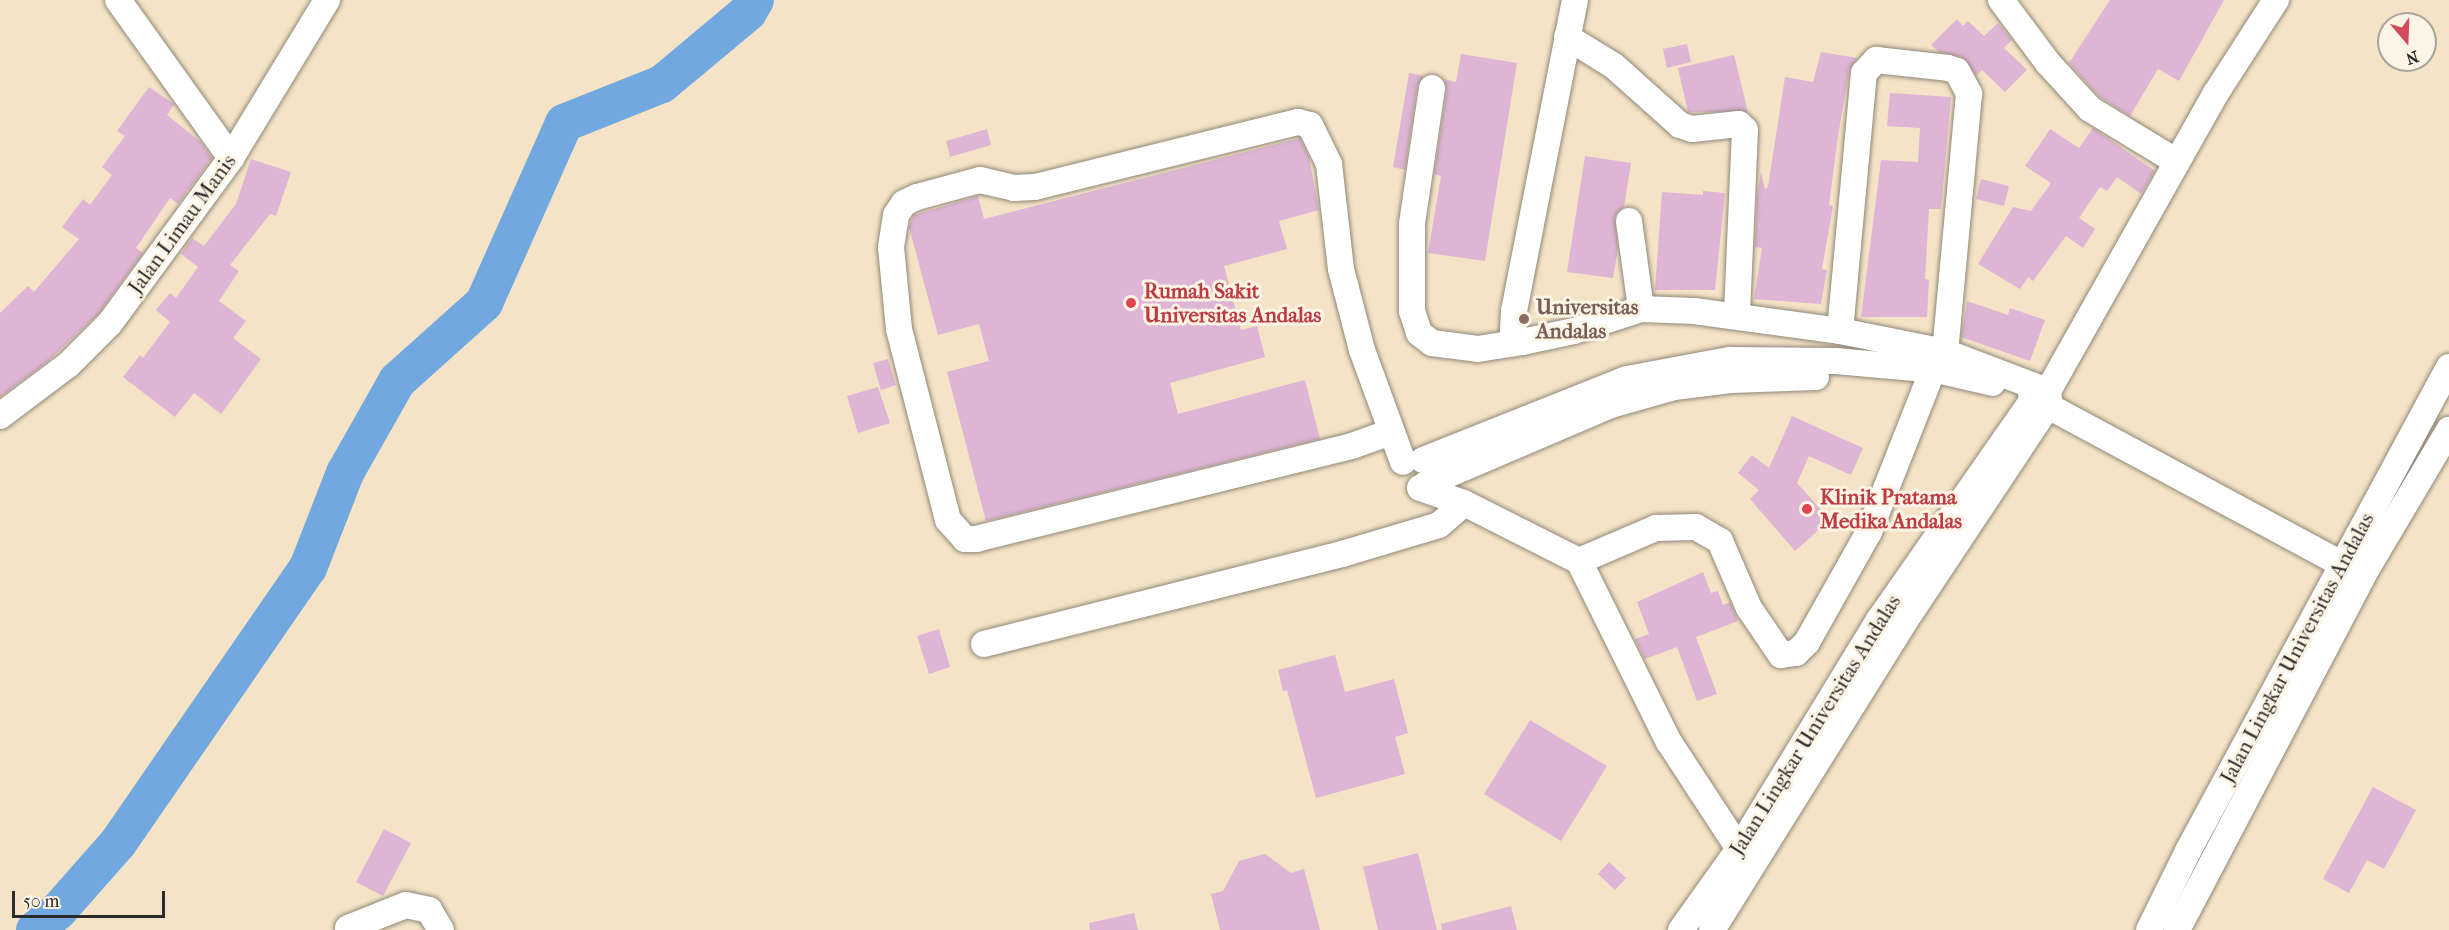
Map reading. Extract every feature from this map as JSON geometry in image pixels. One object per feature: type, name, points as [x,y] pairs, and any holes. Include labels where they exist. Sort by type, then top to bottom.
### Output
[{"type":"street","points":[[118,0],[231,159]]},
{"type":"street","name":"Jalan Limau Manis","points":[[0,416],[68,364],[110,323],[231,159],[327,0]]},
{"type":"street","points":[[1522,342],[1513,331],[1514,310],[1575,0]]},
{"type":"street","points":[[2001,0],[2048,63],[2090,109],[2177,162]]},
{"type":"street","name":"Jalan Lingkar Universitas Andalas","points":[[1712,930],[1811,754],[1879,620],[2040,399],[2177,162],[2276,0]]},
{"type":"street","points":[[1567,37],[1614,66],[1680,125],[1692,129],[1739,124],[1745,129],[1737,316]]},
{"type":"street","points":[[1840,331],[1864,73],[1876,60],[1948,68],[1957,71],[1969,94],[1945,352]]},
{"type":"street","points":[[1432,88],[1412,224],[1412,311],[1419,333],[1432,343],[1478,349],[1522,342],[1574,331],[1641,309],[1737,316],[1840,331],[1945,352],[2040,399],[2352,570]]},
{"type":"street","points":[[1391,432],[1353,446],[977,539],[965,539],[948,520],[899,329],[891,247],[896,215],[904,203],[917,197],[980,180],[1014,188],[1035,187],[1298,122],[1310,125],[1329,164],[1341,269],[1362,350],[1391,432],[1418,473],[1464,503],[1579,561],[1670,742],[1739,849]]},
{"type":"street","points":[[1629,221],[1641,309]]},
{"type":"street","points":[[1418,473],[1627,380],[1730,360],[1836,361],[1936,370],[2040,399]]},
{"type":"street","name":"Jalan Lingkar Universitas Andalas","points":[[2177,930],[2212,863],[2449,367]]},
{"type":"street","points":[[1418,473],[1674,387],[1792,376],[1928,382],[2040,399]]},
{"type":"street","points":[[1579,561],[1656,528],[1696,527],[1720,541],[1749,608],[1781,655],[1796,653],[1807,642],[1869,532],[1928,382]]},
{"type":"street","name":"Jalan Lingkar Universitas Andalas","points":[[2149,930],[2188,851],[2352,570],[2449,430]]},
{"type":"street","points":[[984,644],[1353,551],[1439,525],[1464,503]]},
{"type":"street","name":"Jalan Lingkar Universitas Andalas","points":[[1681,930],[1811,754]]},
{"type":"street","points":[[2188,851],[2212,863]]},
{"type":"street","points":[[348,927],[406,905],[429,910],[441,930]]},
{"type":"building","points":[[2110,0],[2224,0],[2179,81],[2158,69],[2130,116],[2100,97],[2069,63]]},
{"type":"building","points":[[1957,19],[1963,26],[1968,21],[1984,36],[1998,23],[2012,40],[2004,48],[2027,70],[2005,92],[1982,70],[1976,76],[1962,57],[1939,52],[1931,45]]},
{"type":"building","points":[[1687,44],[1691,62],[1667,68],[1663,49]]},
{"type":"building","points":[[1821,52],[1857,58],[1849,72],[1838,136],[1829,205],[1833,206],[1822,269],[1827,270],[1821,304],[1754,299],[1762,248],[1755,247],[1757,196],[1761,172],[1765,189],[1768,187],[1785,77],[1813,82]]},
{"type":"building","points":[[1461,54],[1517,63],[1485,261],[1428,253],[1441,176],[1434,174],[1447,90],[1444,79],[1456,82]]},
{"type":"building","points":[[1734,55],[1748,112],[1688,112],[1678,68]]},
{"type":"building","points":[[1409,73],[1424,76],[1417,86],[1405,170],[1393,167]]},
{"type":"building","points":[[149,87],[174,104],[167,115],[201,142],[212,158],[178,204],[170,198],[136,248],[143,253],[99,313],[47,362],[0,397],[0,313],[28,286],[34,292],[79,239],[62,227],[83,199],[90,205],[112,175],[102,167],[125,136],[117,131]]},
{"type":"building","points":[[1890,93],[1951,97],[1941,209],[1929,209],[1925,279],[1929,280],[1927,317],[1861,317],[1881,160],[1918,162],[1920,128],[1887,126]]},
{"type":"building","points":[[2093,128],[2155,171],[2141,194],[2117,177],[2107,191],[2100,187],[2079,218],[2095,229],[2083,248],[2066,236],[2033,281],[2028,277],[2020,289],[1978,264],[2013,207],[2031,211],[2051,183],[2025,166],[2050,129],[2079,148]]},
{"type":"building","points":[[987,129],[991,145],[950,157],[946,141]]},
{"type":"building","points":[[1300,138],[1309,157],[1319,210],[1279,221],[1287,249],[1224,266],[1241,330],[1257,326],[1265,357],[1170,383],[1178,414],[1305,380],[1320,439],[986,521],[947,372],[989,361],[979,324],[938,335],[909,227],[914,215],[978,196],[984,219]]},
{"type":"building","points":[[1585,156],[1631,163],[1624,207],[1615,216],[1618,249],[1613,278],[1567,272]]},
{"type":"building","points":[[251,159],[291,172],[276,216],[270,214],[230,265],[239,271],[219,301],[246,321],[233,338],[261,359],[221,414],[194,393],[175,417],[123,377],[140,355],[143,358],[170,322],[156,310],[170,293],[176,298],[198,267],[181,254],[192,238],[204,246],[236,204]]},
{"type":"building","points":[[1981,179],[2009,186],[2004,206],[1976,199]]},
{"type":"building","points":[[1703,191],[1725,193],[1715,290],[1655,290],[1662,192],[1703,195]]},
{"type":"building","points":[[1967,301],[2008,315],[2010,308],[2045,320],[2030,361],[1961,337]]},
{"type":"building","points":[[888,359],[896,385],[881,390],[873,363]]},
{"type":"building","points":[[878,387],[890,423],[858,433],[847,396]]},
{"type":"building","points":[[1792,416],[1863,448],[1851,475],[1809,456],[1797,483],[1830,520],[1795,551],[1750,499],[1759,490],[1738,473],[1752,455],[1769,468]]},
{"type":"building","points":[[1703,572],[1711,593],[1718,591],[1723,605],[1730,602],[1738,621],[1696,637],[1717,694],[1697,701],[1677,647],[1645,659],[1635,639],[1649,634],[1637,602]]},
{"type":"building","points":[[939,629],[950,667],[929,674],[917,636]]},
{"type":"building","points":[[1335,655],[1345,692],[1394,679],[1408,733],[1395,737],[1405,774],[1316,798],[1287,690],[1283,691],[1278,670]]},
{"type":"building","points":[[1530,720],[1607,766],[1561,841],[1484,794]]},
{"type":"building","points":[[2373,787],[2416,810],[2384,869],[2367,860],[2349,893],[2323,879]]},
{"type":"building","points":[[384,829],[411,843],[383,896],[356,882]]},
{"type":"building","points":[[1418,853],[1437,930],[1378,930],[1363,867]]},
{"type":"building","points":[[1265,854],[1291,873],[1304,869],[1320,930],[1220,930],[1211,894],[1223,891],[1239,861]]},
{"type":"building","points":[[1609,862],[1626,878],[1615,890],[1598,874]]},
{"type":"building","points":[[1511,906],[1517,930],[1442,930],[1441,924]]},
{"type":"building","points":[[1134,913],[1138,930],[1090,930],[1089,923]]},
{"type":"waterway","points":[[35,930],[58,911],[118,843],[308,568],[345,473],[397,381],[484,303],[564,123],[662,84],[748,12],[755,0]]},
{"type":"place","name":"Rumah Sakit Universitas Andalas","points":[[1131,303]]},
{"type":"place","name":"Universitas Andalas","points":[[1524,319]]},
{"type":"place","name":"Klinik Pratama Medika Andalas","points":[[1807,509]]}]
